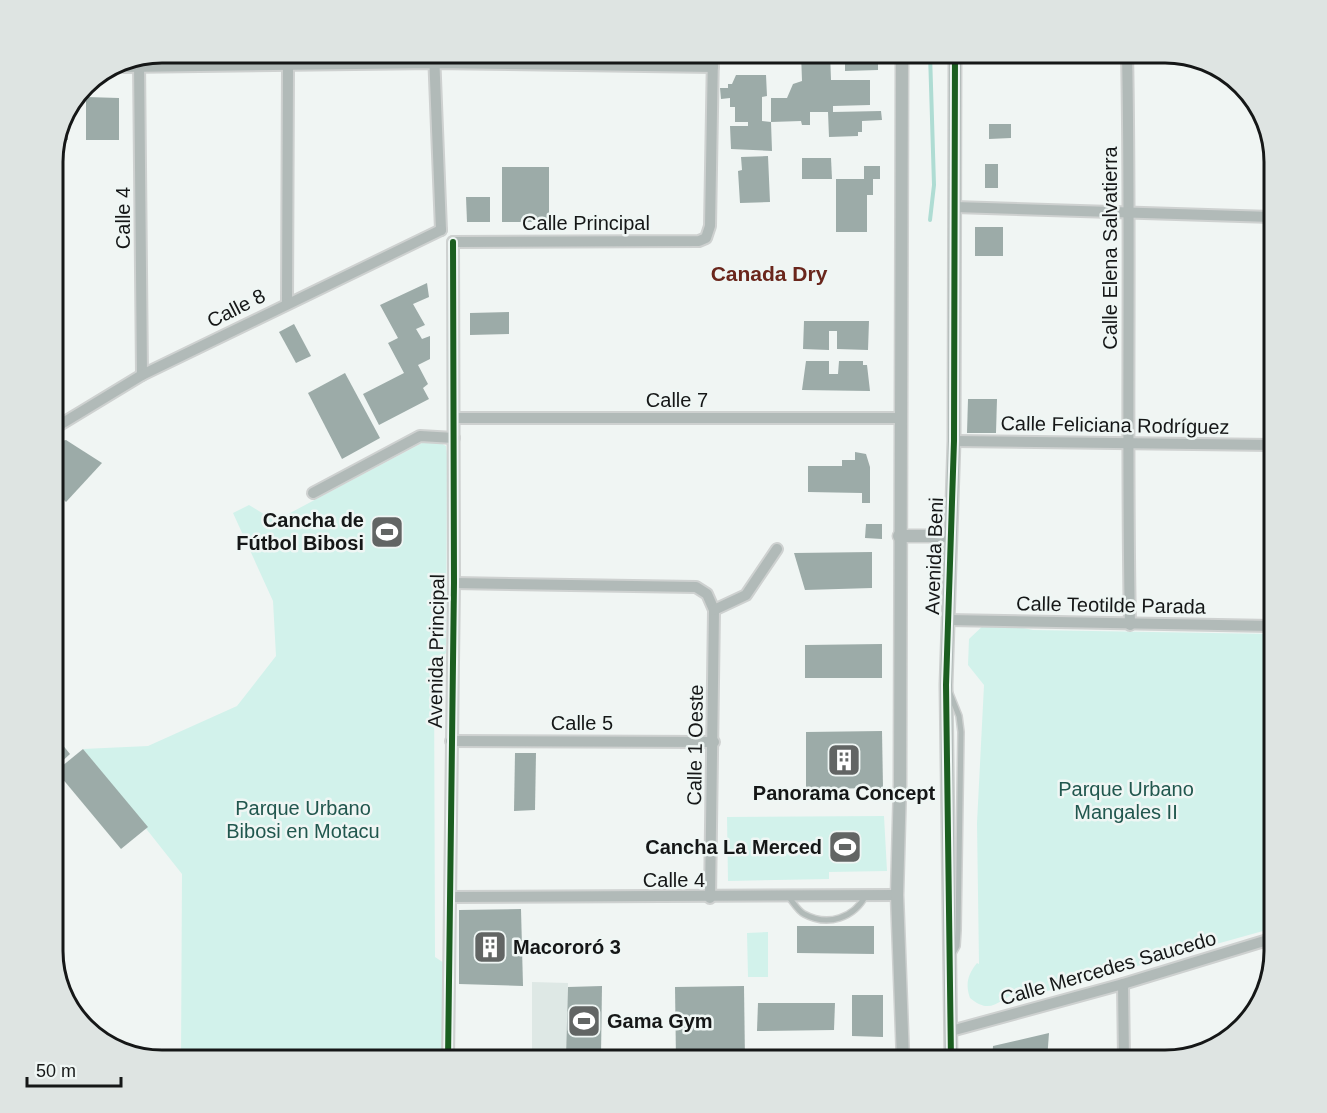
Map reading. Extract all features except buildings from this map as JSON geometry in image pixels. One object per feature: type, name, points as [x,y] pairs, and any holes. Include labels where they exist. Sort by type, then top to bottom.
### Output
[{"type":"street","points":[[148,64],[288,67],[353,63]]},
{"type":"street","points":[[434,63],[441,230],[453,242]]},
{"type":"street","points":[[589,63],[713,67],[713,63]]},
{"type":"street","name":"Avenida Beni","points":[[902,63],[900,784],[897,895],[903,1050]]},
{"type":"street","name":"Avenida Beni","points":[[951,1050],[946,685],[954,441],[956,63]]},
{"type":"street","name":"Calle Elena Salvatierra","points":[[1127,63],[1130,214],[1126,443],[1130,625]]},
{"type":"street","name":"Calle 4","points":[[139,66],[142,375]]},
{"type":"street","points":[[287,303],[288,67]]},
{"type":"street","name":"Calle Principal","points":[[453,242],[699,241],[709,233],[710,226],[713,67]]},
{"type":"street","points":[[955,207],[1264,217]]},
{"type":"street","name":"Calle 8","points":[[63,423],[142,375],[441,230]]},
{"type":"street","name":"Avenida Principal","points":[[448,1050],[454,583],[453,242]]},
{"type":"street","name":"Calle 7","points":[[454,418],[900,418]]},
{"type":"street","points":[[313,493],[420,436],[454,438]]},
{"type":"street","name":"Calle Feliciana Rodríguez","points":[[954,441],[1264,445]]},
{"type":"street","points":[[899,536],[950,536]]},
{"type":"street","points":[[714,610],[727,607],[746,595],[777,549]]},
{"type":"street","name":"Calle 1 Oeste","points":[[454,583],[696,587],[707,594],[714,610],[714,742],[710,898]]},
{"type":"street","name":"Calle Teotilde Parada","points":[[948,620],[1264,626]]},
{"type":"street","name":"Calle 5","points":[[451,741],[714,742]]},
{"type":"street","name":"Calle 4","points":[[451,897],[710,898],[897,895]]},
{"type":"street","name":"Calle Mercedes Saucedo","points":[[951,1031],[1123,984],[1264,941]]},
{"type":"street","points":[[1123,984],[1124,1050]]},
{"type":"lane","points":[[788,896],[802,913],[829,919],[850,915],[859,908],[866,895]]},
{"type":"shaded area","points":[[532,982],[568,983],[566,1050],[532,1050]]},
{"type":"green space","name":"Parque Urbano Bibosi en Motacu","points":[[437,441],[446,446],[447,455],[446,653],[434,666],[435,957],[444,963],[442,1050],[181,1050],[182,874],[83,749],[148,746],[237,706],[276,656],[273,601],[233,513],[249,505],[275,521],[422,443]]},
{"type":"green space","name":"Parque Urbano Mangales II","points":[[988,621],[1033,630],[1264,634],[1264,931],[1037,994],[1023,991],[1015,993],[991,1006],[978,1004],[970,998],[968,979],[974,967],[977,963],[979,964],[977,823],[984,685],[968,665],[969,639]]},
{"type":"green space","points":[[884,816],[887,871],[829,872],[829,879],[728,881],[727,817]]},
{"type":"green space","points":[[768,932],[768,977],[748,977],[747,933]]},
{"type":"waterway","points":[[930,63],[934,185],[930,220]]},
{"type":"cycle path","points":[[951,1050],[946,685],[954,441],[955,63]]},
{"type":"cycle path","points":[[448,1050],[454,583],[453,242]]},
{"type":"place","name":"Cancha de Fútbol Bibosi","points":[[387,532]]},
{"type":"place","name":"Panorama Concept","points":[[844,760]]},
{"type":"place","name":"Cancha La Merced","points":[[845,847]]},
{"type":"place","name":"Macororó 3","points":[[490,947]]},
{"type":"place","name":"Gama Gym","points":[[584,1021]]},
{"type":"district","name":"Canada Dry","points":[[769,274]]}]
